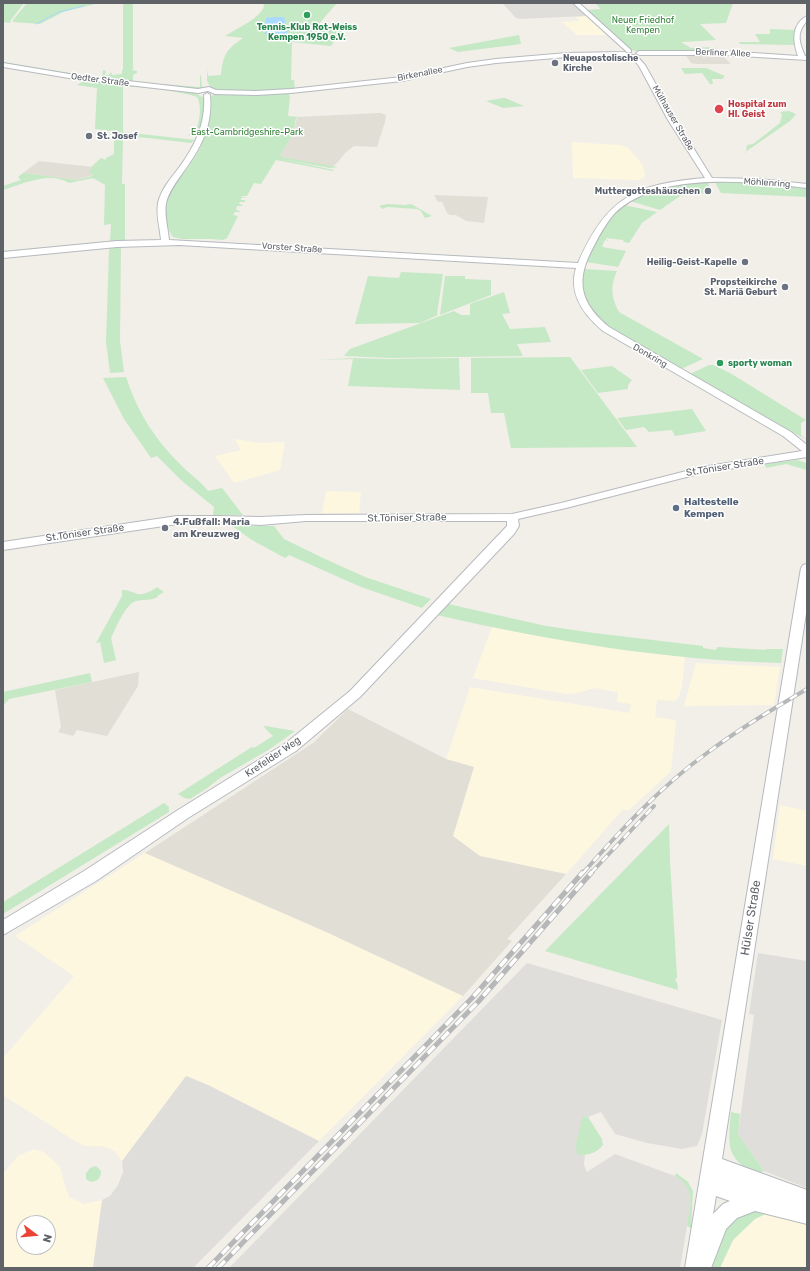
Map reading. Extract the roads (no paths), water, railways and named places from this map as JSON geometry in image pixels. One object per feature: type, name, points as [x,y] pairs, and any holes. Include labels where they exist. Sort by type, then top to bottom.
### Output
[{"type":"main road","name":"Mülhauser Straße","points":[[576,3],[642,65],[672,120],[710,180]]},
{"type":"main road","points":[[805,58],[796,44],[796,33],[807,18]]},
{"type":"main road","name":"Berliner Allee","points":[[632,54],[728,53],[805,58]]},
{"type":"main road","name":"Birkenallee","points":[[215,92],[256,93],[291,91],[402,79],[456,67],[496,61],[560,56],[632,54]]},
{"type":"main road","name":"Oedter Straße","points":[[3,65],[74,77],[198,91],[209,89],[215,92]]},
{"type":"main road","name":"Oedter Straße","points":[[198,91],[199,94],[207,95]]},
{"type":"main road","points":[[165,242],[161,208],[164,196],[168,187],[191,157],[201,138],[207,117],[207,95],[215,92]]},
{"type":"main road","name":"Möhlenring","points":[[710,180],[807,186]]},
{"type":"main road","name":"Donkring","points":[[710,180],[670,184],[638,194],[612,212],[602,224],[581,266],[578,281],[580,297],[585,309],[600,324],[625,341],[787,434],[807,442]]},
{"type":"main road","name":"Vorster Straße","points":[[3,255],[117,244],[165,242],[228,244],[581,266]]},
{"type":"main road","name":"Donkring","points":[[787,434],[807,450]]},
{"type":"main road","name":"St.Töniser Straße","points":[[3,546],[176,520],[217,519],[260,521],[306,518],[512,517],[562,506],[702,470],[807,454]]},
{"type":"main road","name":"Krefelder Weg","points":[[3,928],[90,876],[183,814],[292,747],[355,694],[386,662],[510,531],[513,526],[512,517]]},
{"type":"main road","name":"Hülser Straße","points":[[695,1268],[807,568]]},
{"type":"main road","points":[[710,1173],[807,1200]]},
{"type":"main road","points":[[710,1173],[755,1201],[807,1214]]},
{"type":"main road","points":[[701,1268],[719,1222],[730,1211],[755,1201]]},
{"type":"water","points":[[282,17],[285,19],[287,34],[282,36],[270,36],[265,34],[266,18]]},
{"type":"waterway","points":[[36,24],[59,12],[83,6]]},
{"type":"railway","points":[[583,873],[642,810],[690,766],[744,727],[807,689]]},
{"type":"railway","points":[[591,873],[654,806]]},
{"type":"railway","points":[[208,1268],[473,997],[583,872]]},
{"type":"railway","points":[[218,1268],[478,1002],[592,872]]},
{"type":"place","name":"Tennis-Klub Rot-Weiss Kempen 1950 e.V.","points":[[307,15]]},
{"type":"place","name":"Neuapostolische Kirche","points":[[555,63]]},
{"type":"place","name":"Hospital zum Hl. Geist","points":[[719,109]]},
{"type":"place","name":"St. Josef","points":[[89,136]]},
{"type":"place","name":"Muttergotteshäuschen","points":[[708,191]]},
{"type":"place","name":"Heilig-Geist-Kapelle","points":[[745,262]]},
{"type":"place","name":"Propsteikirche St. Mariä Geburt","points":[[785,287]]},
{"type":"place","name":"sporty woman","points":[[720,363]]},
{"type":"place","name":"Haltestelle Kempen","points":[[676,508]]},
{"type":"place","name":"4.Fußfall: Maria am Kreuzweg","points":[[165,528]]},
{"type":"park label","name":"Neuer Friedhof Kempen","points":[[643,26]]},
{"type":"park label","name":"East-Cambridgeshire-Park","points":[[247,132]]}]
